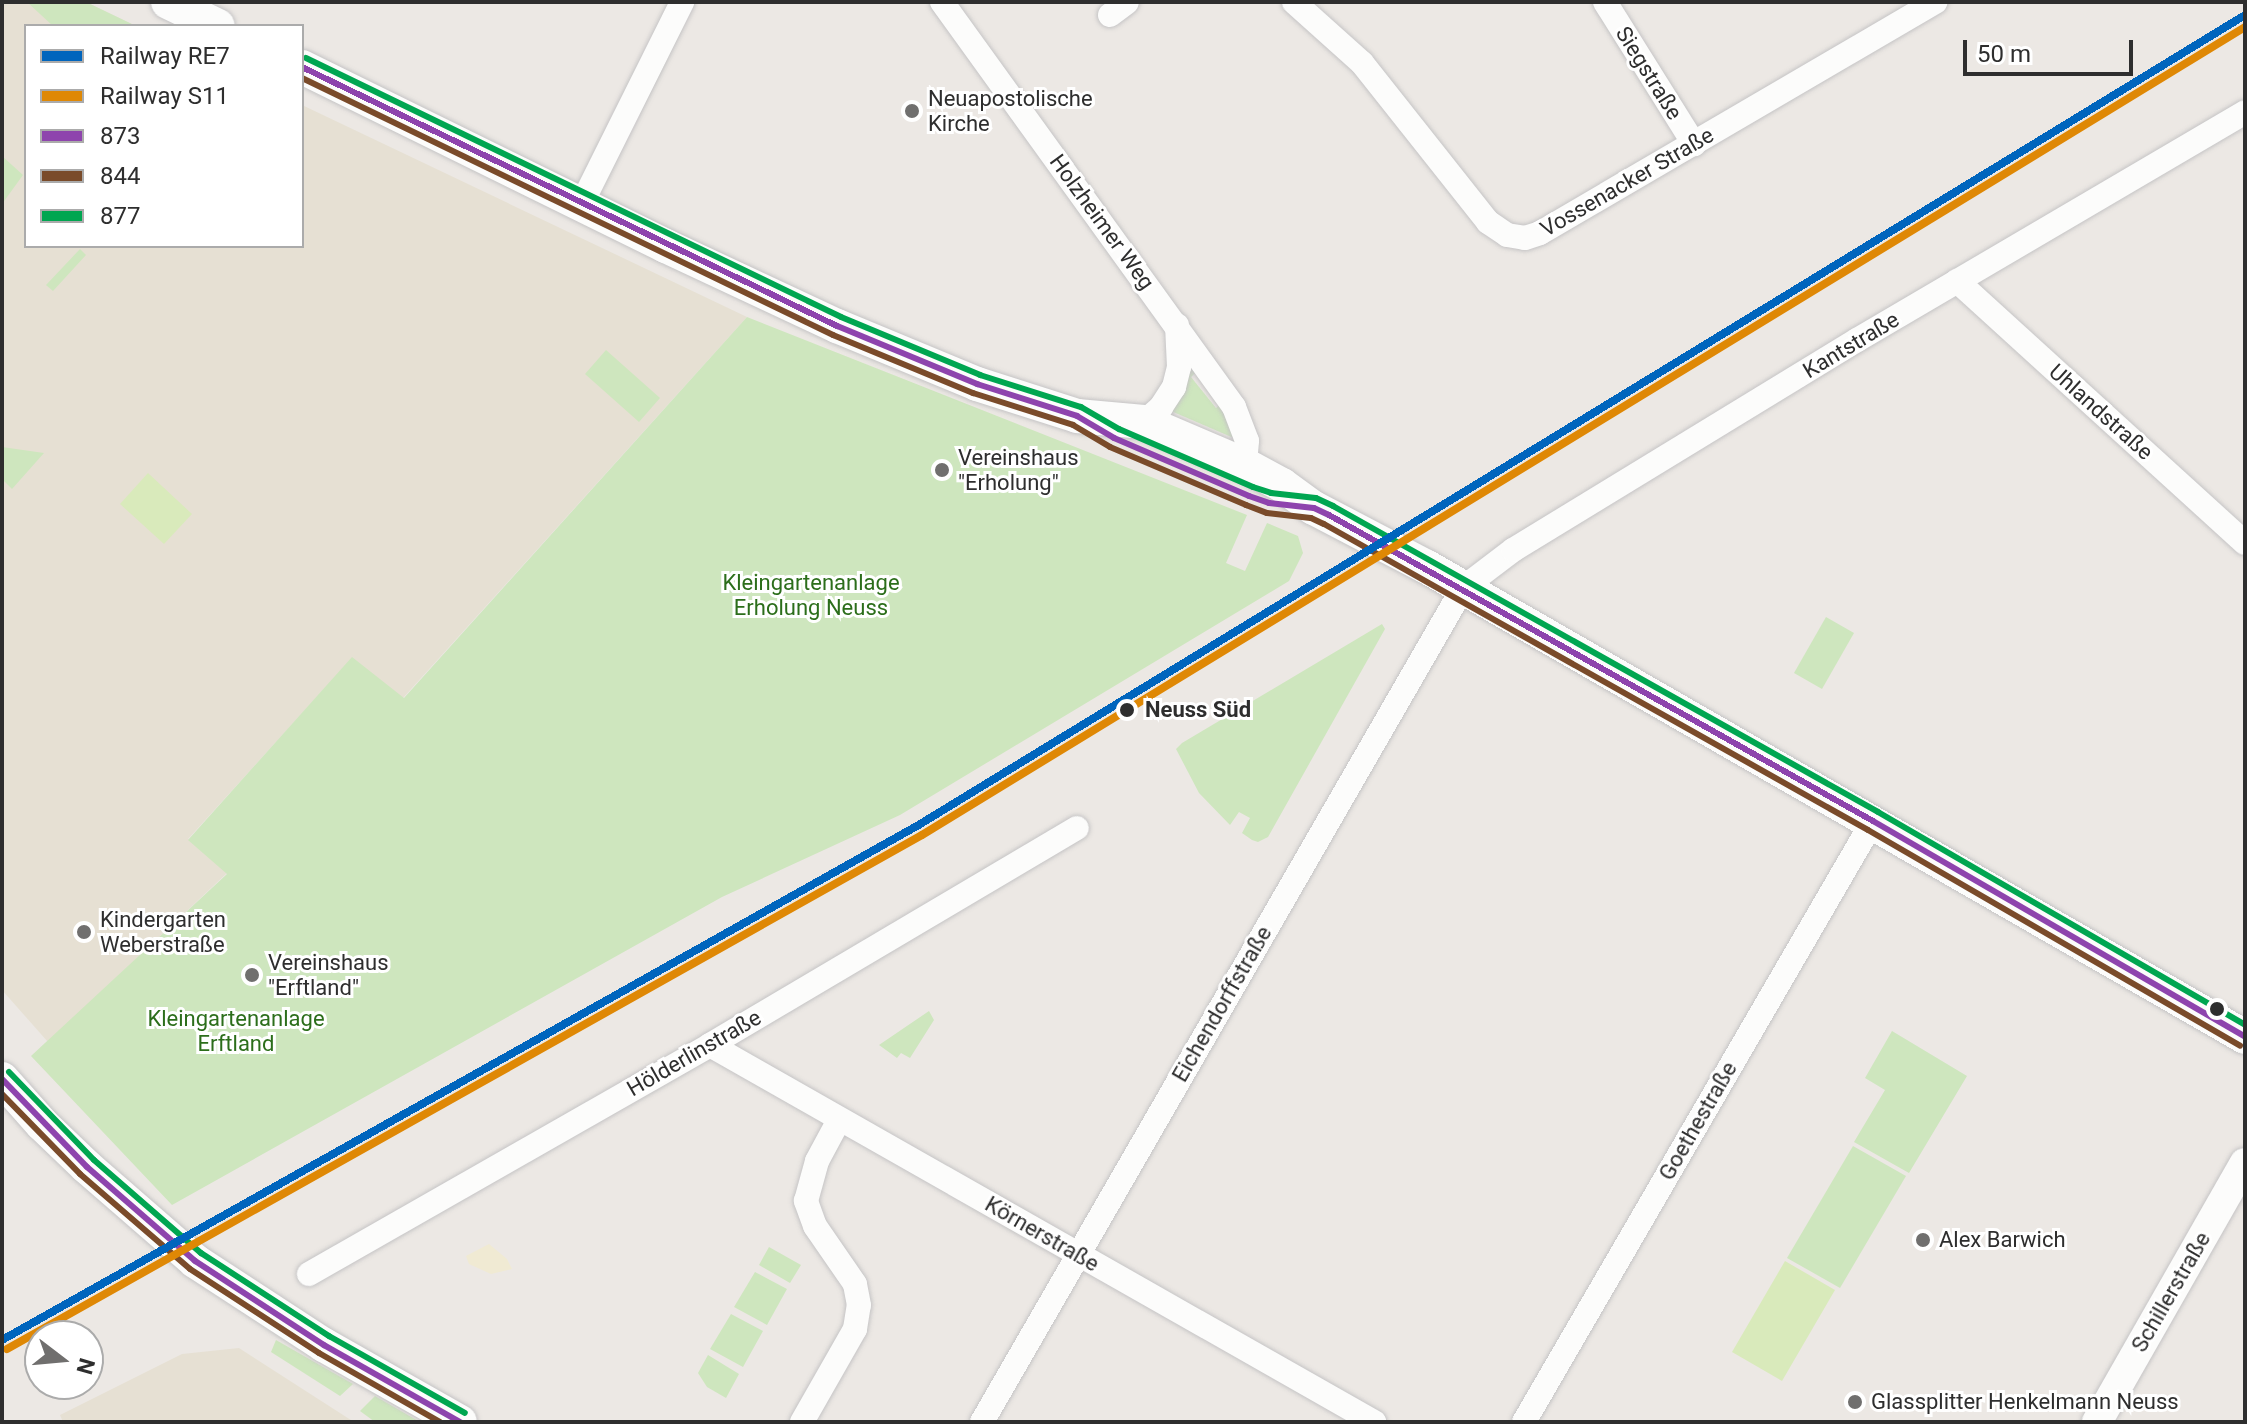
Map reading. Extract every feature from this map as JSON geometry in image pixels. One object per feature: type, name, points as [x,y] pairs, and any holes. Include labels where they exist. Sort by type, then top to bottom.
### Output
[{"type":"main road","points":[[168,2],[214,24]]},
{"type":"main road","points":[[304,68],[837,326],[977,384],[1077,416],[1144,422],[1245,465],[1282,485],[1314,508],[1463,588],[2245,1037]]},
{"type":"main road","points":[[2,1079],[42,1124],[87,1167],[195,1261],[324,1345],[460,1422]]},
{"type":"street","points":[[582,203],[682,2]]},
{"type":"street","name":"Holzheimer Weg","points":[[942,2],[1177,325],[1240,419],[1248,452],[1245,465]]},
{"type":"street","name":"Vossenacker Straße","points":[[1294,2],[1362,63],[1488,222],[1507,235],[1525,238],[1540,233],[1936,2]]},
{"type":"street","name":"Siegstraße","points":[[1605,2],[1694,144]]},
{"type":"street","name":"Kantstraße","points":[[1463,588],[1513,550],[1957,281],[2245,112]]},
{"type":"street","name":"Uhlandstraße","points":[[1957,281],[2245,543]]},
{"type":"street","points":[[1144,422],[1161,407],[1174,387],[1179,367],[1177,325]]},
{"type":"street","name":"Eichendorffstraße","points":[[982,1422],[1463,588]]},
{"type":"street","name":"Goethestraße","points":[[1524,1422],[1873,821]]},
{"type":"street","name":"Hölderlinstraße","points":[[309,1274],[710,1045],[1077,828]]},
{"type":"street","name":"Körnerstraße","points":[[710,1045],[1374,1422]]},
{"type":"street","points":[[802,1422],[855,1329],[859,1305],[855,1284],[815,1226],[806,1201],[817,1161],[839,1120]]},
{"type":"street","name":"Schillerstraße","points":[[2097,1422],[2245,1163]]},
{"type":"shaded area","points":[[2,2],[86,2],[132,24],[24,24],[24,248],[304,248],[304,106],[747,317],[403,698],[352,658],[188,839],[227,873],[48,1042],[2,990]]},
{"type":"shaded area","points":[[239,1348],[354,1422],[63,1422],[60,1415],[90,1400],[104,1400],[104,1393],[182,1354]]},
{"type":"green space","points":[[27,2],[86,2],[132,24],[51,24]]},
{"type":"green space","points":[[2,156],[23,175],[2,204]]},
{"type":"green space","points":[[80,249],[86,255],[53,291],[46,285]]},
{"type":"green space","name":"Kleingartenanlage Erholung Neuss","points":[[747,317],[1247,515],[1226,563],[1245,571],[1267,523],[1298,536],[1303,553],[1289,581],[900,815],[722,897],[172,1205],[31,1056],[227,874],[188,840],[352,657],[404,698]]},
{"type":"green space","points":[[606,350],[660,398],[639,422],[585,374]]},
{"type":"green space","points":[[1187,356],[1197,371],[1191,377],[1216,408],[1222,403],[1236,439],[1171,411]]},
{"type":"green space","points":[[2,447],[44,453],[12,489],[2,479]]},
{"type":"green space","points":[[148,473],[192,514],[164,544],[120,504]]},
{"type":"green space","points":[[1826,617],[1854,633],[1822,689],[1794,673]]},
{"type":"green space","points":[[1382,624],[1385,629],[1268,837],[1258,842],[1252,840],[1242,833],[1250,818],[1239,812],[1230,825],[1199,793],[1176,749]]},
{"type":"green space","points":[[929,1011],[934,1020],[910,1058],[901,1053],[897,1058],[879,1045]]},
{"type":"green space","points":[[1892,1031],[1967,1076],[1909,1173],[1854,1142],[1885,1090],[1865,1078]]},
{"type":"green space","points":[[1853,1146],[1906,1176],[1840,1288],[1787,1258]]},
{"type":"green space","points":[[769,1247],[801,1265],[790,1283],[759,1265]]},
{"type":"green space","points":[[1785,1261],[1835,1290],[1782,1381],[1732,1352]]},
{"type":"green space","points":[[755,1272],[787,1289],[767,1325],[734,1307]]},
{"type":"green space","points":[[731,1314],[763,1331],[743,1367],[710,1349]]},
{"type":"green space","points":[[276,1340],[353,1384],[340,1396],[271,1352]]},
{"type":"green space","points":[[708,1355],[739,1374],[726,1398],[707,1387],[698,1373]]},
{"type":"green space","points":[[375,1396],[420,1422],[375,1422],[360,1411]]},
{"type":"sand","points":[[489,1244],[507,1259],[512,1269],[491,1274],[469,1264],[466,1256]]},
{"type":"rail line","name":"RE7","points":[[2,1340],[917,826],[2245,15]]},
{"type":"rail line","name":"S11","points":[[7,1349],[922,835],[2245,27]]},
{"type":"transit line","name":"877","points":[[306,58],[841,317],[980,375],[1081,407],[1119,429],[1253,487],[1271,493],[1316,498],[1333,506],[1878,812],[2245,1025]]},
{"type":"transit line","name":"873","points":[[304,68],[837,326],[977,384],[1077,416],[1114,438],[1249,496],[1269,503],[1314,508],[1329,515],[1873,821],[2245,1037]]},
{"type":"transit line","name":"844","points":[[304,79],[833,335],[973,393],[1073,425],[1110,447],[1246,505],[1267,513],[1311,518],[1324,524],[1868,830],[2240,1046]]},
{"type":"transit line","name":"877","points":[[9,1072],[94,1160],[201,1253],[329,1336],[465,1413]]},
{"type":"transit line","name":"873","points":[[2,1079],[87,1167],[195,1261],[324,1345],[460,1422]]},
{"type":"transit line","name":"844","points":[[2,1094],[80,1174],[190,1269],[319,1353],[440,1422]]},
{"type":"place","name":"Neuapostolische Kirche","points":[[912,111]]},
{"type":"place","name":"Vereinshaus \"Erholung\"","points":[[942,470]]},
{"type":"place","name":"Neuss Süd","points":[[1127,710]]},
{"type":"place","name":"Kindergarten Weberstraße","points":[[84,932]]},
{"type":"place","name":"Vereinshaus \"Erftland\"","points":[[252,975]]},
{"type":"place","name":"Alex Barwich","points":[[1923,1240]]},
{"type":"place","name":"Glassplitter Henkelmann Neuss","points":[[1855,1402]]},
{"type":"park label","name":"Kleingartenanlage Erftland","points":[[236,1030]]}]
